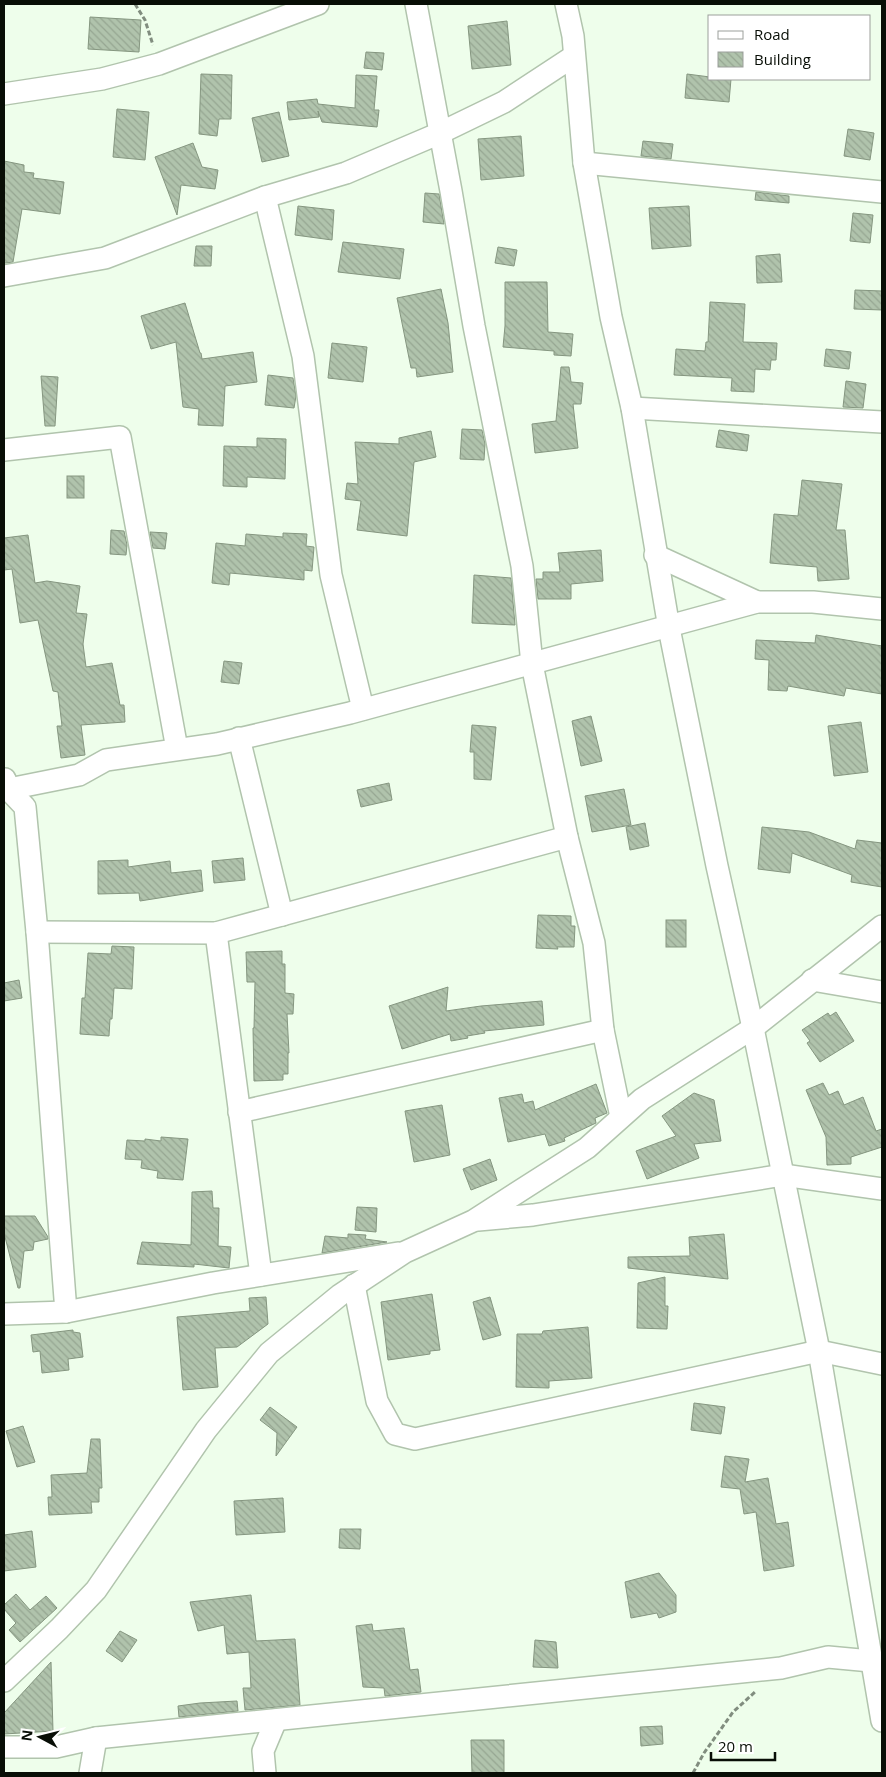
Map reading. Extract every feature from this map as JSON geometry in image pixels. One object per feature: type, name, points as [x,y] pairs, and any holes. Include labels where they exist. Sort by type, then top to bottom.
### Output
[{"type":"street","points":[[4,94],[102,79],[159,64],[318,4]]},
{"type":"street","points":[[416,4],[474,326],[522,566],[532,664],[567,837],[594,943],[603,1030],[622,1117]]},
{"type":"street","points":[[566,4],[573,36],[584,163],[611,317],[632,408],[668,628],[717,866],[753,1028],[873,1617],[871,1660],[882,1721]]},
{"type":"street","points":[[4,276],[105,258],[264,197],[346,173],[440,133],[504,102],[574,56]]},
{"type":"street","points":[[584,163],[882,192]]},
{"type":"street","points":[[264,197],[304,356],[330,576],[363,709]]},
{"type":"street","points":[[632,408],[882,422]]},
{"type":"street","points":[[4,450],[120,437],[177,749]]},
{"type":"street","points":[[655,555],[757,602]]},
{"type":"street","points":[[5,785],[79,775],[106,760],[218,744],[363,709],[668,628],[757,602],[813,602],[882,609]]},
{"type":"street","points":[[239,738],[282,915]]},
{"type":"street","points":[[5,785],[25,807],[37,932],[66,1312]]},
{"type":"street","points":[[37,932],[216,933],[567,837]]},
{"type":"street","points":[[4,1682],[96,1590],[206,1430],[269,1353],[354,1285],[405,1252],[473,1221],[587,1148],[642,1099],[753,1028],[882,926]]},
{"type":"street","points":[[216,933],[261,1276]]},
{"type":"street","points":[[812,980],[882,992]]},
{"type":"street","points":[[239,1112],[603,1030]]},
{"type":"street","points":[[473,1221],[533,1215],[783,1175],[882,1189]]},
{"type":"street","points":[[4,1314],[66,1312],[213,1283],[405,1252]]},
{"type":"street","points":[[354,1285],[376,1401],[395,1434],[415,1439],[819,1351],[882,1364]]},
{"type":"street","points":[[4,1747],[56,1747],[96,1738],[781,1668],[828,1657],[871,1660]]},
{"type":"street","points":[[264,1773],[263,1751],[276,1720]]},
{"type":"street","points":[[90,1773],[96,1738]]},
{"type":"path","points":[[135,4],[144,20],[159,64]]},
{"type":"path","points":[[693,1773],[704,1753],[733,1712],[781,1668]]},
{"type":"building","points":[[90,17],[141,20],[139,52],[88,49]]},
{"type":"building","points":[[507,21],[511,65],[472,69],[468,26]]},
{"type":"building","points":[[366,52],[384,53],[382,70],[364,68]]},
{"type":"building","points":[[201,74],[232,75],[231,119],[219,119],[217,136],[199,134]]},
{"type":"building","points":[[687,74],[708,77],[708,80],[731,80],[729,102],[685,98]]},
{"type":"building","points":[[356,75],[377,76],[374,110],[379,110],[377,127],[322,122],[318,111],[319,117],[289,120],[287,102],[317,99],[318,104],[355,108]]},
{"type":"building","points":[[117,109],[149,112],[145,160],[113,157]]},
{"type":"building","points":[[279,112],[289,156],[262,162],[252,118]]},
{"type":"building","points":[[848,129],[874,133],[870,160],[844,156]]},
{"type":"building","points":[[521,136],[524,176],[481,180],[478,139]]},
{"type":"building","points":[[643,141],[673,144],[671,159],[641,156]]},
{"type":"building","points":[[193,143],[202,167],[218,170],[215,189],[181,185],[177,215],[155,157]]},
{"type":"building","points":[[4,161],[24,165],[24,172],[34,173],[33,178],[64,182],[60,214],[22,209],[13,262],[6,263],[4,263]]},
{"type":"building","points":[[756,192],[789,196],[789,203],[755,200]]},
{"type":"building","points":[[425,193],[439,194],[444,224],[423,222]]},
{"type":"building","points":[[298,206],[334,210],[332,240],[295,235]]},
{"type":"building","points":[[689,206],[691,246],[652,249],[649,208]]},
{"type":"building","points":[[853,213],[873,215],[870,243],[850,241]]},
{"type":"building","points":[[343,242],[404,249],[400,279],[338,272]]},
{"type":"building","points":[[196,246],[212,246],[211,266],[194,266]]},
{"type":"building","points":[[498,247],[517,250],[514,266],[495,263]]},
{"type":"building","points":[[780,254],[782,282],[757,283],[756,256]]},
{"type":"building","points":[[505,282],[547,282],[548,332],[573,334],[571,356],[554,355],[554,351],[503,347]]},
{"type":"building","points":[[441,289],[448,323],[453,372],[417,377],[416,368],[411,368],[397,298]]},
{"type":"building","points":[[855,290],[882,291],[882,310],[854,309]]},
{"type":"building","points":[[710,302],[745,304],[743,342],[777,343],[776,360],[771,360],[770,370],[755,369],[754,392],[731,391],[732,378],[674,375],[676,349],[705,351],[706,342],[708,342]]},
{"type":"building","points":[[185,303],[202,359],[253,352],[257,382],[225,386],[223,426],[198,425],[199,409],[183,407],[176,342],[151,349],[141,316]]},
{"type":"building","points":[[332,343],[367,347],[363,382],[328,378]]},
{"type":"building","points":[[826,349],[851,352],[849,369],[824,366]]},
{"type":"building","points":[[561,367],[569,367],[571,382],[583,383],[581,404],[573,404],[578,448],[535,453],[532,424],[556,421]]},
{"type":"building","points":[[268,375],[293,378],[296,396],[294,408],[265,405]]},
{"type":"building","points":[[41,376],[58,377],[55,426],[45,426]]},
{"type":"building","points":[[846,381],[866,384],[863,408],[843,407]]},
{"type":"building","points":[[462,429],[482,430],[485,444],[484,460],[460,459]]},
{"type":"building","points":[[719,430],[749,435],[747,451],[716,447]]},
{"type":"building","points":[[431,431],[436,457],[414,462],[407,536],[357,530],[361,501],[345,499],[347,483],[358,484],[355,442],[399,444],[399,438]]},
{"type":"building","points":[[257,438],[286,439],[285,479],[247,477],[247,487],[223,486],[224,446],[257,447]]},
{"type":"building","points":[[67,476],[84,476],[84,498],[67,498]]},
{"type":"building","points":[[802,480],[842,484],[836,530],[845,530],[849,579],[818,581],[817,567],[770,563],[774,514],[798,516]]},
{"type":"building","points":[[111,530],[124,531],[127,545],[126,555],[110,554]]},
{"type":"building","points":[[150,532],[167,533],[165,549],[153,548]]},
{"type":"building","points":[[283,533],[307,534],[306,546],[314,547],[312,571],[304,570],[304,580],[230,573],[229,585],[212,583],[216,543],[245,546],[246,534],[283,537]]},
{"type":"building","points":[[28,535],[35,583],[47,581],[80,586],[76,613],[87,614],[83,644],[86,667],[112,663],[120,705],[124,705],[125,722],[81,725],[85,755],[61,758],[57,726],[62,726],[58,692],[53,691],[38,620],[20,623],[12,569],[4,570],[4,538]]},
{"type":"building","points":[[601,550],[603,581],[571,584],[571,599],[538,599],[536,579],[543,579],[543,572],[560,572],[558,553]]},
{"type":"building","points":[[474,575],[511,578],[515,625],[472,623]]},
{"type":"building","points":[[816,635],[882,646],[882,694],[846,688],[844,696],[788,686],[787,691],[768,690],[769,660],[755,659],[756,640],[815,643]]},
{"type":"building","points":[[224,661],[242,663],[239,684],[221,682]]},
{"type":"building","points":[[591,716],[602,761],[581,766],[572,721]]},
{"type":"building","points":[[861,722],[868,772],[834,776],[828,726]]},
{"type":"building","points":[[472,725],[496,727],[491,780],[474,779],[474,752],[470,752]]},
{"type":"building","points":[[389,783],[392,800],[361,807],[357,790]]},
{"type":"building","points":[[624,789],[631,825],[592,832],[585,796]]},
{"type":"building","points":[[645,823],[649,846],[630,850],[626,827]]},
{"type":"building","points":[[762,827],[809,832],[855,849],[857,840],[882,843],[882,887],[851,882],[852,875],[792,853],[790,873],[758,869]]},
{"type":"building","points":[[243,858],[245,880],[214,883],[212,861]]},
{"type":"building","points":[[128,860],[128,867],[170,861],[171,873],[201,870],[203,891],[140,901],[139,893],[98,894],[98,861]]},
{"type":"building","points":[[538,915],[571,916],[571,926],[575,926],[574,947],[557,947],[558,949],[536,948]]},
{"type":"building","points":[[666,920],[686,920],[686,947],[666,947]]},
{"type":"building","points":[[112,946],[134,947],[132,989],[114,988],[109,1036],[80,1034],[82,998],[85,998],[88,953],[111,954]]},
{"type":"building","points":[[282,951],[282,964],[285,964],[285,993],[294,994],[293,1014],[287,1014],[288,1074],[283,1074],[283,1080],[254,1081],[253,1028],[255,982],[247,982],[246,952]]},
{"type":"building","points":[[19,980],[22,998],[4,1001],[4,983]]},
{"type":"building","points":[[448,987],[446,1011],[542,1001],[544,1025],[484,1031],[485,1033],[451,1041],[450,1034],[402,1049],[389,1006]]},
{"type":"building","points":[[836,1012],[854,1041],[820,1062],[807,1043],[810,1041],[802,1030],[828,1013],[830,1016]]},
{"type":"building","points":[[823,1083],[829,1095],[838,1091],[844,1105],[863,1097],[876,1131],[882,1129],[882,1147],[851,1157],[851,1164],[827,1165],[826,1137],[806,1090]]},
{"type":"building","points":[[596,1084],[607,1113],[595,1118],[596,1123],[564,1138],[565,1141],[549,1146],[545,1134],[508,1142],[499,1098],[522,1094],[524,1103],[533,1101],[535,1110]]},
{"type":"building","points":[[694,1093],[714,1100],[721,1141],[694,1144],[699,1158],[647,1179],[636,1151],[676,1136],[662,1116]]},
{"type":"building","points":[[442,1105],[450,1155],[414,1162],[405,1111]]},
{"type":"building","points":[[161,1137],[188,1139],[183,1180],[157,1178],[158,1171],[141,1168],[142,1160],[125,1159],[127,1140],[145,1141],[145,1139],[161,1141]]},
{"type":"building","points":[[490,1159],[497,1180],[471,1190],[463,1169]]},
{"type":"building","points":[[212,1191],[213,1208],[219,1208],[218,1246],[231,1247],[229,1268],[194,1264],[194,1267],[137,1264],[142,1242],[191,1245],[192,1192]]},
{"type":"building","points":[[357,1207],[377,1208],[376,1232],[355,1230]]},
{"type":"building","points":[[4,1216],[35,1216],[48,1237],[48,1239],[34,1242],[33,1250],[24,1251],[20,1288],[18,1288],[4,1233]]},
{"type":"building","points":[[348,1234],[366,1235],[365,1239],[387,1242],[322,1253],[325,1236],[348,1238]]},
{"type":"building","points":[[724,1234],[728,1279],[628,1268],[628,1257],[690,1256],[689,1237]]},
{"type":"building","points":[[665,1277],[665,1306],[668,1306],[667,1329],[637,1328],[638,1283]]},
{"type":"building","points":[[432,1294],[440,1350],[430,1351],[430,1354],[388,1360],[381,1302]]},
{"type":"building","points":[[266,1297],[268,1324],[237,1347],[215,1348],[218,1387],[183,1390],[177,1317],[250,1311],[249,1298]]},
{"type":"building","points":[[490,1297],[501,1335],[483,1340],[473,1302]]},
{"type":"building","points":[[588,1327],[592,1378],[549,1381],[549,1388],[516,1387],[517,1334],[542,1334],[543,1331]]},
{"type":"building","points":[[73,1330],[73,1332],[80,1333],[83,1357],[68,1359],[69,1370],[42,1373],[40,1351],[33,1352],[31,1335]]},
{"type":"building","points":[[694,1403],[725,1407],[721,1434],[691,1430]]},
{"type":"building","points":[[270,1407],[297,1427],[276,1456],[277,1433],[260,1420]]},
{"type":"building","points":[[23,1426],[35,1462],[17,1467],[6,1431]]},
{"type":"building","points":[[91,1439],[100,1439],[102,1488],[99,1488],[99,1502],[91,1502],[92,1513],[49,1515],[48,1497],[52,1497],[51,1475],[87,1473]]},
{"type":"building","points":[[725,1456],[749,1459],[745,1482],[768,1478],[776,1524],[788,1522],[794,1566],[764,1571],[756,1512],[744,1514],[740,1489],[721,1487]]},
{"type":"building","points":[[283,1498],[285,1532],[236,1535],[234,1501]]},
{"type":"building","points":[[340,1529],[361,1529],[360,1549],[339,1548]]},
{"type":"building","points":[[32,1531],[36,1567],[4,1571],[4,1535]]},
{"type":"building","points":[[659,1573],[676,1595],[676,1612],[659,1618],[657,1613],[631,1618],[625,1582]]},
{"type":"building","points":[[16,1594],[30,1610],[46,1596],[57,1608],[20,1642],[9,1630],[16,1623],[4,1609],[4,1605]]},
{"type":"building","points":[[251,1595],[256,1641],[295,1639],[300,1705],[245,1710],[243,1688],[251,1688],[249,1652],[227,1654],[224,1625],[198,1631],[190,1602]]},
{"type":"building","points":[[372,1624],[373,1631],[404,1628],[410,1670],[418,1669],[421,1692],[385,1696],[384,1688],[363,1687],[356,1626]]},
{"type":"building","points":[[120,1631],[137,1640],[122,1662],[106,1651]]},
{"type":"building","points":[[535,1640],[556,1642],[558,1668],[533,1667]]},
{"type":"building","points":[[51,1662],[53,1731],[4,1734],[4,1713]]},
{"type":"building","points":[[237,1701],[238,1711],[179,1717],[178,1706]]},
{"type":"building","points":[[662,1726],[663,1744],[641,1746],[640,1727]]},
{"type":"building","points":[[471,1740],[504,1740],[504,1773],[472,1773]]}]
